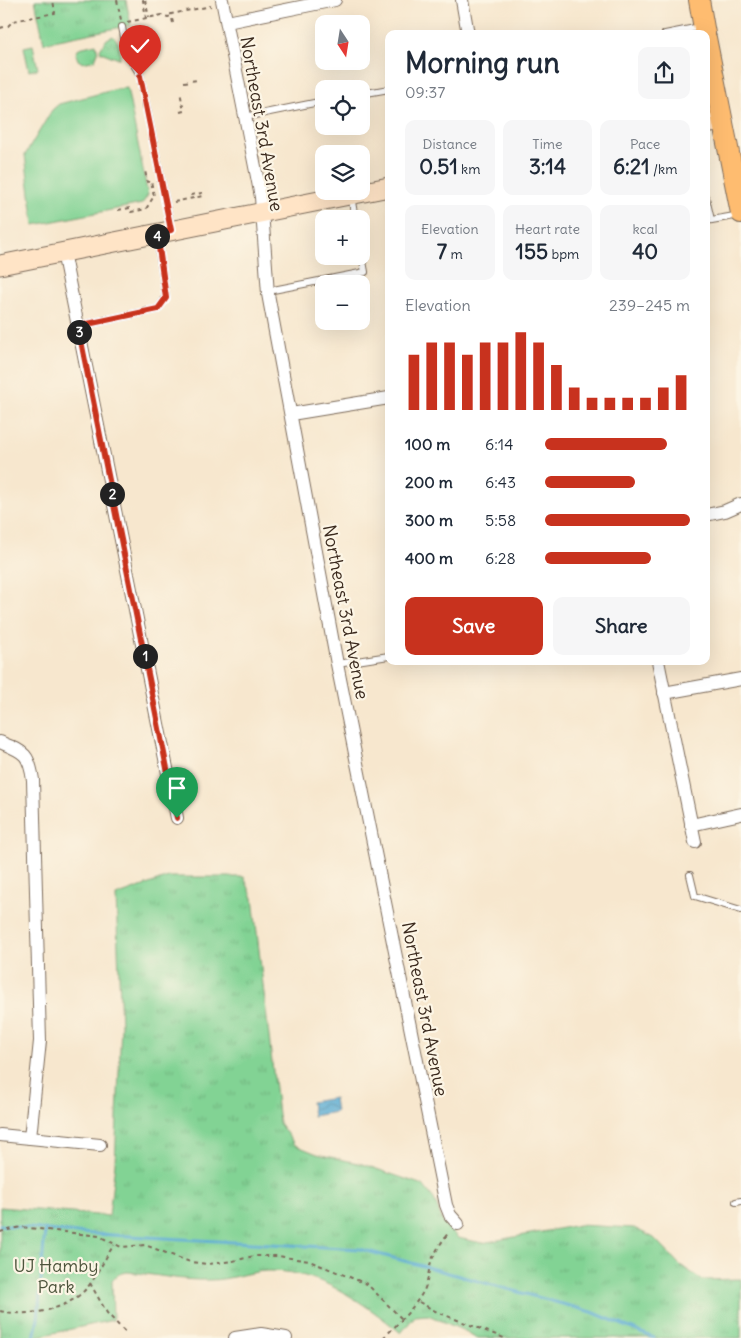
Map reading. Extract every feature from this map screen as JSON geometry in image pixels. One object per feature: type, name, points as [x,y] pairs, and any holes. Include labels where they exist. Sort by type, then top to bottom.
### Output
[{"type":"main road","points":[[699,0],[704,30]]},
{"type":"main road","points":[[710,82],[714,122],[741,214]]},
{"type":"street","points":[[227,22],[335,0]]},
{"type":"street","points":[[462,0],[467,30]]},
{"type":"street","name":"Northeast 3rd Avenue","points":[[217,3],[227,22],[261,197],[268,291],[337,664],[446,1205],[450,1215],[458,1224]]},
{"type":"street","points":[[370,190],[385,188]]},
{"type":"street","points":[[0,264],[321,200]]},
{"type":"street","points":[[63,252],[177,818]]},
{"type":"street","points":[[291,414],[385,399]]},
{"type":"street","points":[[710,513],[724,511],[741,504]]},
{"type":"street","points":[[659,665],[695,842]]},
{"type":"street","points":[[664,693],[741,679]]},
{"type":"street","points":[[0,742],[27,756],[31,765],[33,780],[40,1042],[30,1138]]},
{"type":"street","points":[[692,825],[741,814]]},
{"type":"street","points":[[0,1135],[100,1145]]},
{"type":"street","points":[[235,1338],[261,1334],[286,1338]]},
{"type":"lane","points":[[78,326],[158,309],[166,298],[164,232],[140,76],[127,53],[122,27]]},
{"type":"lane","points":[[370,92],[385,89]]},
{"type":"lane","points":[[245,117],[315,103]]},
{"type":"lane","points":[[710,221],[741,214]]},
{"type":"lane","points":[[268,291],[365,272],[364,265]]},
{"type":"lane","points":[[337,664],[385,657]]},
{"type":"lane","points":[[690,875],[695,896],[741,910]]},
{"type":"path","points":[[0,28],[8,26],[13,21],[55,13],[53,0]]},
{"type":"path","points":[[117,0],[122,27]]},
{"type":"path","points":[[144,1],[148,17]]},
{"type":"path","points":[[130,21],[162,14],[168,17],[171,14],[217,3]]},
{"type":"path","points":[[171,16],[172,23]]},
{"type":"path","points":[[184,82],[197,80]]},
{"type":"path","points":[[180,92],[184,111],[180,112]]},
{"type":"path","points":[[118,210],[130,208],[131,212],[146,209],[154,196],[151,181],[147,182],[145,170]]},
{"type":"path","points":[[171,202],[203,196],[202,193],[191,195],[190,191]]},
{"type":"path","points":[[383,1338],[403,1320],[418,1302],[418,1297],[424,1291],[432,1260],[446,1237],[458,1224]]},
{"type":"path","points":[[0,1232],[21,1227],[99,1236],[121,1247],[145,1245],[190,1262],[208,1264],[254,1256],[278,1256],[309,1261],[367,1284],[403,1320]]},
{"type":"path","points":[[0,1311],[16,1313],[40,1312],[65,1305],[84,1291],[115,1244]]},
{"type":"path","points":[[90,1283],[107,1313],[125,1332]]},
{"type":"path","points":[[418,1302],[437,1312],[504,1338]]},
{"type":"green space","points":[[35,0],[126,0],[131,25],[44,43]]},
{"type":"green space","points":[[113,36],[118,43],[120,58],[101,52],[100,49],[107,39]]},
{"type":"green space","points":[[96,44],[98,52],[95,60],[83,63],[78,60],[76,54],[79,48]]},
{"type":"green space","points":[[33,45],[38,69],[29,71],[24,47]]},
{"type":"green space","points":[[127,88],[148,195],[142,204],[34,225],[25,155],[52,110],[59,104]]},
{"type":"green space","name":"UJ Hamby Park","points":[[168,877],[244,877],[253,898],[279,1123],[295,1145],[317,1154],[362,1164],[423,1185],[434,1199],[443,1222],[458,1238],[482,1243],[579,1225],[634,1228],[654,1238],[679,1264],[702,1280],[741,1279],[741,1338],[477,1338],[428,1315],[415,1316],[401,1333],[355,1299],[321,1282],[303,1275],[266,1271],[210,1280],[127,1272],[119,1274],[112,1281],[113,1320],[30,1338],[0,1338],[0,1207],[109,1216],[115,1163],[121,1026],[116,896]]},
{"type":"water","points":[[334,1098],[336,1112],[313,1116],[311,1102]]},
{"type":"waterway","points":[[0,1225],[77,1233],[360,1249],[592,1312],[654,1338]]},
{"type":"waterway","points":[[34,1338],[38,1319],[45,1229]]},
{"type":"route","points":[[140,76],[171,230],[157,233],[166,298],[158,309],[78,326],[177,818]]}]
